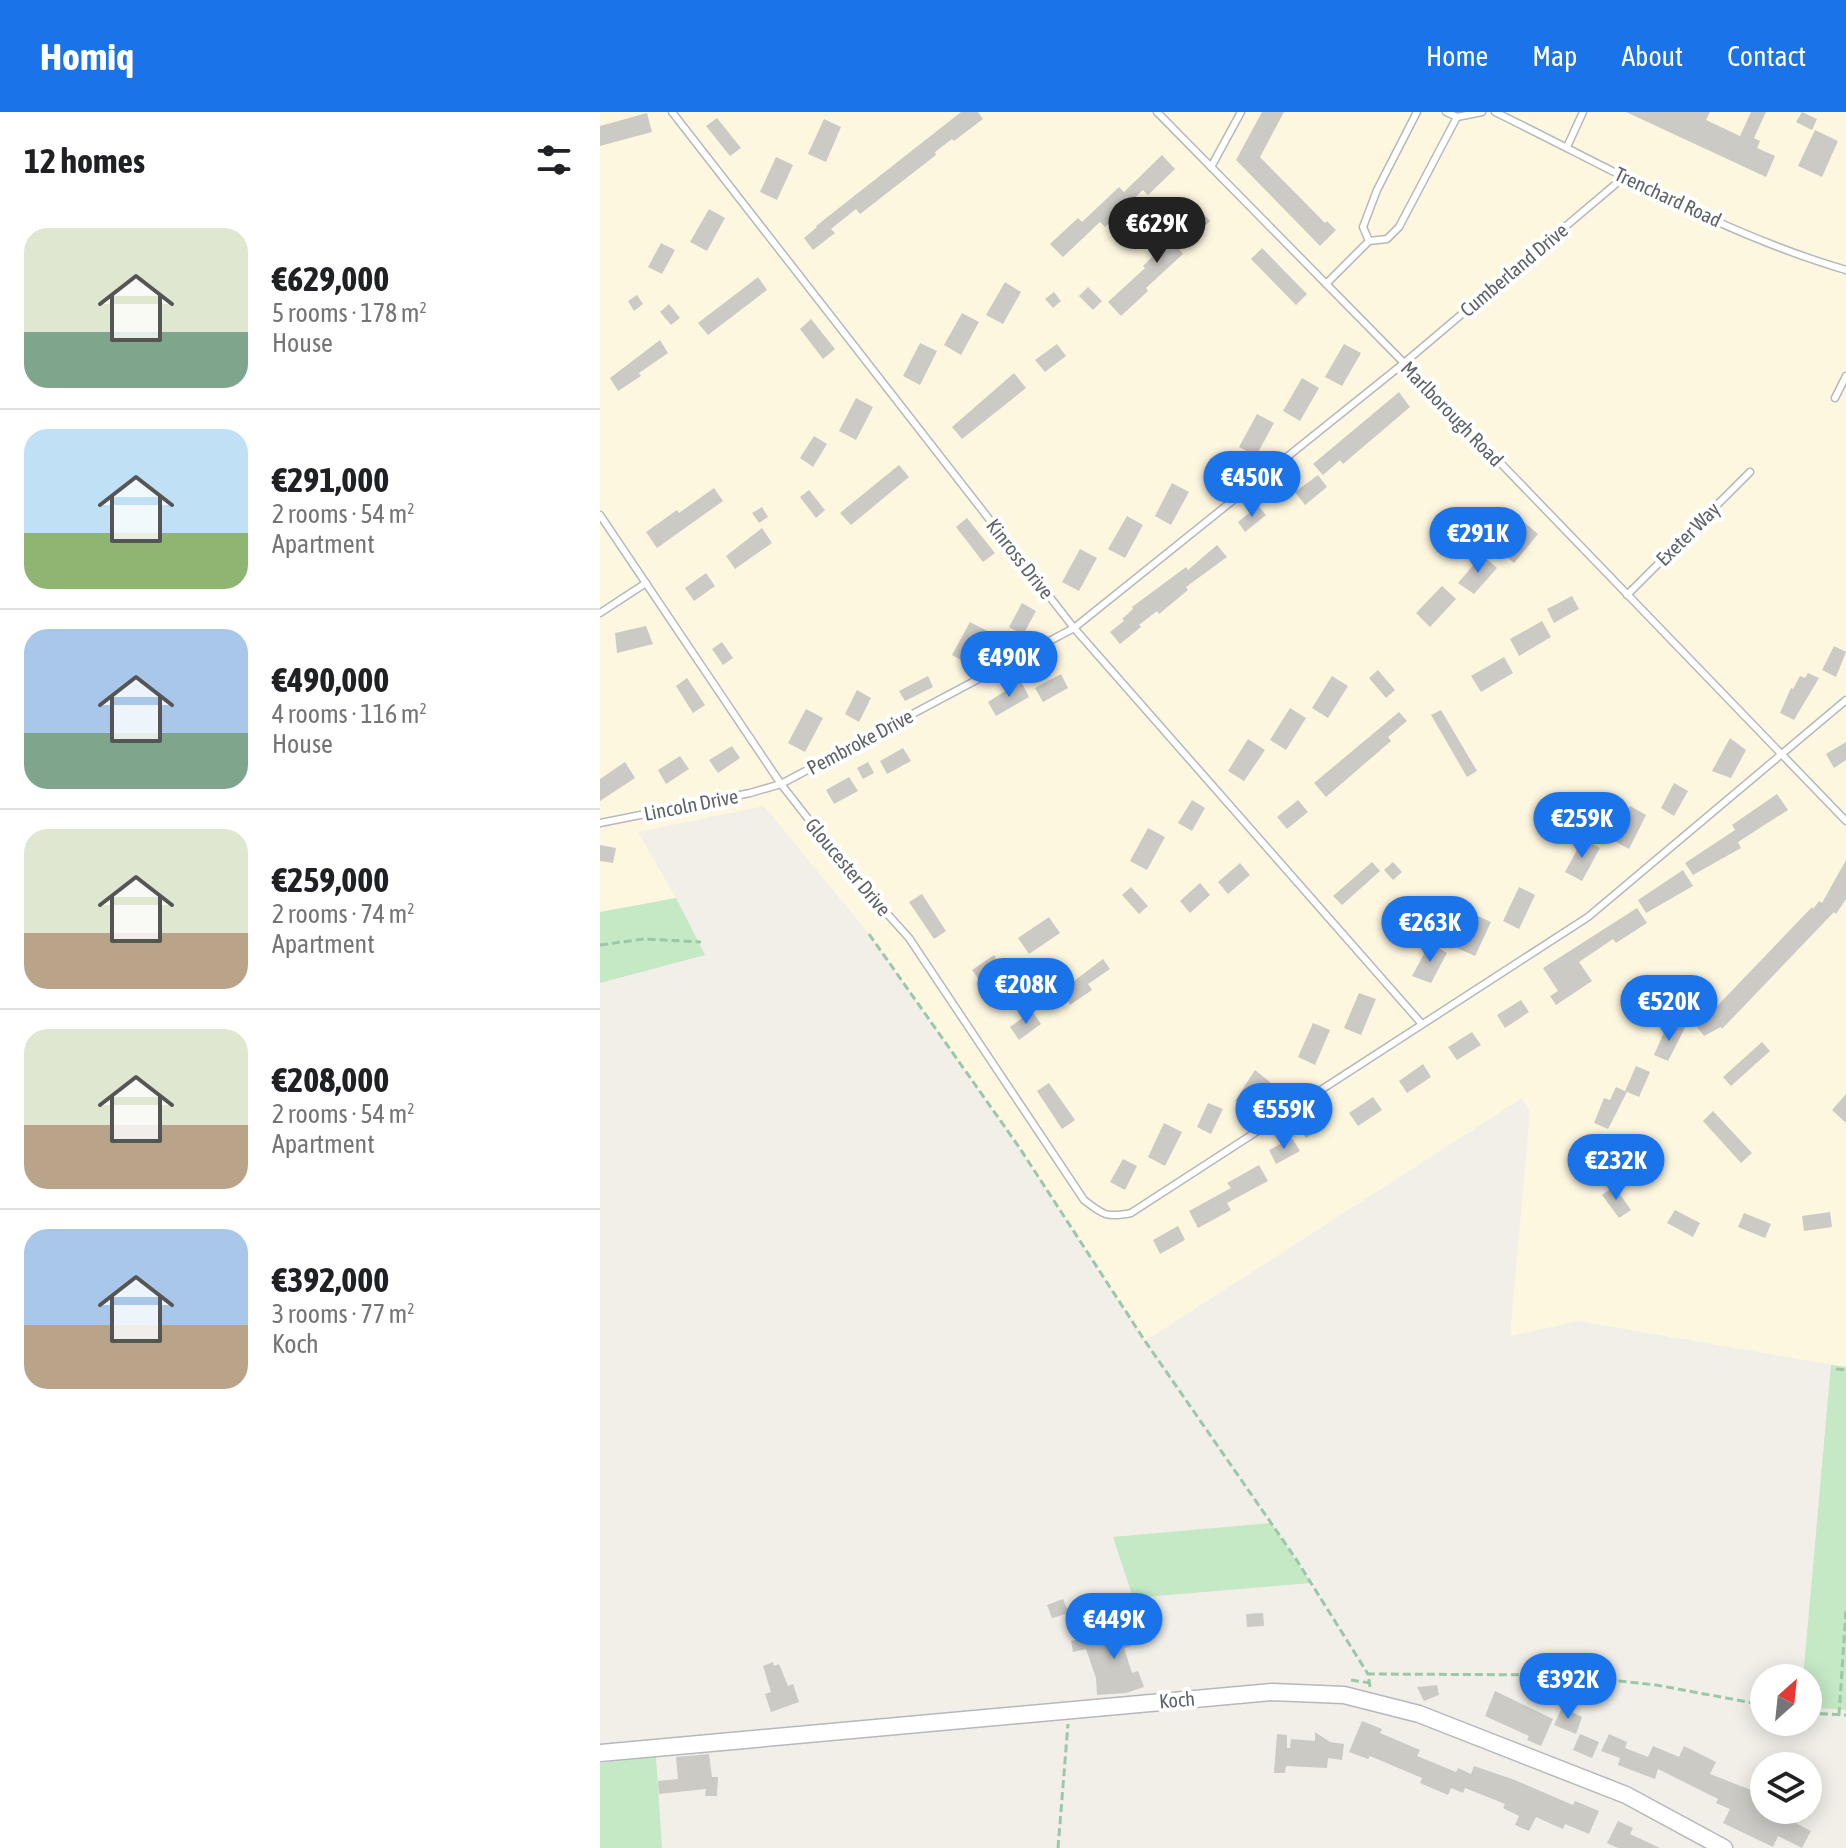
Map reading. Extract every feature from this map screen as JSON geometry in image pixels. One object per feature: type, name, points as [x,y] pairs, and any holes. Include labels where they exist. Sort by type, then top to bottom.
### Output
[{"type":"street","name":"Koch","points":[[600,1753],[1272,1692],[1344,1695],[1419,1714],[1568,1771],[1645,1804],[1724,1848]]},
{"type":"lane","name":"Kinross Drive","points":[[672,112],[1074,628],[1421,1023]]},
{"type":"lane","name":"Marlborough Road","points":[[1157,112],[1846,821]]},
{"type":"lane","points":[[1211,167],[1241,112]]},
{"type":"lane","points":[[1369,241],[1363,227],[1377,190],[1417,112]]},
{"type":"lane","points":[[1446,112],[1457,117],[1482,112]]},
{"type":"lane","name":"Trenchard Road","points":[[1495,112],[1624,177],[1789,253],[1846,270]]},
{"type":"lane","points":[[1567,147],[1583,112]]},
{"type":"lane","points":[[1326,284],[1369,241],[1387,239],[1399,227],[1457,117]]},
{"type":"lane","name":"Cumberland Drive","points":[[1404,363],[1624,177]]},
{"type":"lane","name":"Pembroke Drive","points":[[781,784],[1074,628],[1404,363]]},
{"type":"lane","points":[[1835,398],[1846,376]]},
{"type":"lane","name":"Exeter Way","points":[[1627,595],[1750,472]]},
{"type":"lane","name":"Gloucester Drive","points":[[600,515],[781,784],[848,870],[909,938],[1084,1200],[1101,1214],[1115,1216],[1131,1213],[1421,1023]]},
{"type":"lane","points":[[600,613],[646,583]]},
{"type":"lane","points":[[1421,1023],[1588,917],[1846,700]]},
{"type":"lane","name":"Lincoln Drive","points":[[600,823],[781,784]]},
{"type":"path","points":[[869,934],[1019,1147],[1145,1341],[1296,1559],[1368,1674],[1370,1683]]},
{"type":"path","points":[[600,945],[644,939],[701,942]]},
{"type":"path","points":[[1836,1369],[1846,1370]]},
{"type":"path","points":[[1839,1715],[1846,1610]]},
{"type":"path","points":[[1368,1674],[1565,1675],[1656,1685],[1750,1702]]},
{"type":"path","points":[[1058,1848],[1069,1710]]},
{"type":"path","points":[[1822,1714],[1846,1715]]},
{"type":"shaded area","points":[[600,112],[1846,112],[1846,1367],[1578,1321],[1510,1336],[1530,1112],[1522,1098],[1145,1341],[1019,1147],[869,934],[764,806],[638,832],[676,898],[600,912]]},
{"type":"green space","points":[[676,898],[705,955],[600,983],[600,912]]},
{"type":"green space","points":[[1831,1365],[1846,1367],[1846,1710],[1822,1708],[1822,1664],[1804,1664]]},
{"type":"green space","points":[[1271,1523],[1311,1583],[1133,1598],[1113,1537]]},
{"type":"green space","points":[[656,1757],[662,1848],[600,1848],[600,1763]]},
{"type":"building","points":[[961,112],[978,112],[983,119],[935,152],[936,155],[860,214],[856,209],[831,229],[835,233],[813,250],[804,238],[816,226]]},
{"type":"building","points":[[1262,112],[1284,112],[1260,157],[1325,223],[1327,221],[1336,230],[1320,246],[1236,160]]},
{"type":"building","points":[[1626,112],[1710,112],[1706,120],[1740,136],[1751,112],[1766,112],[1754,138],[1760,141],[1757,148],[1775,156],[1766,177]]},
{"type":"building","points":[[1802,112],[1817,119],[1812,130],[1796,122]]},
{"type":"building","points":[[647,113],[652,132],[600,146],[600,126]]},
{"type":"building","points":[[717,118],[741,148],[730,156],[706,126]]},
{"type":"building","points":[[824,119],[841,127],[826,162],[808,154]]},
{"type":"building","points":[[1815,130],[1838,141],[1822,177],[1798,166]]},
{"type":"building","points":[[1162,155],[1175,169],[1148,195],[1143,190],[1105,227],[1100,222],[1063,257],[1050,244],[1078,218],[1082,222],[1119,187],[1124,192]]},
{"type":"building","points":[[776,157],[793,165],[777,200],[760,192]]},
{"type":"building","points":[[709,209],[725,218],[707,251],[690,242]]},
{"type":"building","points":[[1200,210],[1210,221],[1179,249],[1183,254],[1121,316],[1108,302]]},
{"type":"building","points":[[661,243],[675,250],[662,274],[648,267]]},
{"type":"building","points":[[1262,248],[1307,294],[1296,305],[1251,259]]},
{"type":"building","points":[[758,277],[767,290],[708,335],[698,323]]},
{"type":"building","points":[[1005,282],[1021,292],[1003,324],[986,315]]},
{"type":"building","points":[[1088,287],[1102,301],[1093,310],[1079,296]]},
{"type":"building","points":[[1054,292],[1061,301],[1053,308],[1045,299]]},
{"type":"building","points":[[637,295],[643,304],[634,311],[628,301]]},
{"type":"building","points":[[669,304],[680,318],[671,325],[660,312]]},
{"type":"building","points":[[962,313],[979,322],[961,355],[944,345]]},
{"type":"building","points":[[811,319],[835,349],[823,359],[800,329]]},
{"type":"building","points":[[660,340],[668,353],[618,391],[610,378]]},
{"type":"building","points":[[920,343],[937,351],[920,385],[903,376]]},
{"type":"building","points":[[1057,344],[1066,356],[1045,372],[1035,360]]},
{"type":"building","points":[[1344,344],[1361,353],[1342,386],[1325,377]]},
{"type":"building","points":[[1014,373],[1026,388],[962,439],[952,427]]},
{"type":"building","points":[[1302,378],[1319,388],[1300,421],[1283,411]]},
{"type":"building","points":[[1399,392],[1410,407],[1343,464],[1340,460],[1323,475],[1313,464]]},
{"type":"building","points":[[856,398],[873,407],[856,440],[839,431]]},
{"type":"building","points":[[1257,414],[1274,423],[1256,456],[1239,447]]},
{"type":"building","points":[[814,436],[827,444],[813,467],[800,458]]},
{"type":"building","points":[[899,465],[909,477],[851,525],[840,513]]},
{"type":"building","points":[[1318,475],[1327,487],[1305,505],[1295,492]]},
{"type":"building","points":[[1172,483],[1189,492],[1171,525],[1155,516]]},
{"type":"building","points":[[714,488],[723,501],[657,548],[646,532]]},
{"type":"building","points":[[809,490],[825,510],[816,518],[800,497]]},
{"type":"building","points":[[1258,506],[1266,515],[1245,532],[1238,522]]},
{"type":"building","points":[[762,507],[768,517],[759,523],[752,513]]},
{"type":"building","points":[[1127,516],[1143,525],[1125,558],[1108,549]]},
{"type":"building","points":[[967,518],[995,553],[983,562],[956,527]]},
{"type":"building","points":[[1524,522],[1538,534],[1514,563],[1499,550]]},
{"type":"building","points":[[762,528],[772,543],[735,569],[726,556]]},
{"type":"building","points":[[1217,545],[1227,557],[1186,587],[1188,590],[1159,614],[1157,611],[1139,625],[1141,627],[1120,644],[1110,632],[1124,621],[1122,619],[1132,607],[1186,567],[1188,570]]},
{"type":"building","points":[[1080,549],[1097,558],[1079,591],[1062,582]]},
{"type":"building","points":[[1482,555],[1497,568],[1474,594],[1458,583]]},
{"type":"building","points":[[706,573],[715,586],[694,601],[685,588]]},
{"type":"building","points":[[1442,586],[1456,599],[1430,627],[1416,613]]},
{"type":"building","points":[[1572,596],[1579,609],[1554,623],[1547,609]]},
{"type":"building","points":[[1022,603],[1036,611],[1023,635],[1009,627]]},
{"type":"building","points":[[1542,621],[1551,637],[1519,656],[1510,639]]},
{"type":"building","points":[[970,622],[987,631],[968,664],[952,655]]},
{"type":"building","points":[[646,626],[653,644],[617,653],[615,633]]},
{"type":"building","points":[[722,642],[733,658],[723,665],[712,649]]},
{"type":"building","points":[[1834,646],[1846,652],[1836,677],[1822,670]]},
{"type":"building","points":[[1504,657],[1513,673],[1481,692],[1471,676]]},
{"type":"building","points":[[1378,670],[1395,690],[1386,698],[1369,678]]},
{"type":"building","points":[[1808,673],[1819,678],[1794,720],[1780,713],[1791,688],[1800,676],[1805,678]]},
{"type":"building","points":[[1061,674],[1068,688],[1043,702],[1035,688]]},
{"type":"building","points":[[928,676],[933,687],[905,701],[899,691]]},
{"type":"building","points":[[1332,676],[1348,686],[1328,718],[1312,708]]},
{"type":"building","points":[[687,678],[705,705],[693,713],[676,686]]},
{"type":"building","points":[[1021,681],[1029,697],[996,716],[988,702]]},
{"type":"building","points":[[857,690],[871,698],[859,722],[845,714]]},
{"type":"building","points":[[1290,708],[1306,718],[1286,750],[1270,740]]},
{"type":"building","points":[[806,709],[823,718],[805,752],[788,743]]},
{"type":"building","points":[[1441,710],[1477,771],[1467,777],[1431,715]]},
{"type":"building","points":[[1399,712],[1407,721],[1388,737],[1391,741],[1326,797],[1314,783]]},
{"type":"building","points":[[1730,738],[1746,750],[1731,778],[1712,771]]},
{"type":"building","points":[[1248,739],[1265,750],[1244,781],[1228,771]]},
{"type":"building","points":[[1846,742],[1846,760],[1834,768],[1826,754]]},
{"type":"building","points":[[732,746],[740,758],[718,773],[709,760]]},
{"type":"building","points":[[903,748],[911,761],[887,774],[880,761]]},
{"type":"building","points":[[680,756],[689,769],[666,784],[658,770]]},
{"type":"building","points":[[625,762],[635,778],[600,801],[600,779]]},
{"type":"building","points":[[868,762],[874,773],[863,779],[857,768]]},
{"type":"building","points":[[849,777],[858,791],[834,804],[826,790]]},
{"type":"building","points":[[1674,783],[1688,791],[1674,816],[1661,808]]},
{"type":"building","points":[[1777,794],[1788,810],[1738,842],[1741,848],[1693,875],[1685,863],[1735,830],[1732,825]]},
{"type":"building","points":[[1192,800],[1205,808],[1192,831],[1178,823]]},
{"type":"building","points":[[1298,800],[1308,812],[1287,829],[1277,817]]},
{"type":"building","points":[[1630,806],[1646,815],[1629,849],[1612,840]]},
{"type":"building","points":[[1148,828],[1165,837],[1147,870],[1130,861]]},
{"type":"building","points":[[1583,839],[1600,848],[1582,881],[1565,872]]},
{"type":"building","points":[[600,845],[616,848],[613,863],[600,861]]},
{"type":"building","points":[[1846,860],[1846,899],[1836,914],[1834,912],[1722,1029],[1704,1036],[1697,1027],[1812,907],[1819,901],[1822,903]]},
{"type":"building","points":[[1372,862],[1380,871],[1342,905],[1333,896]]},
{"type":"building","points":[[1393,862],[1402,872],[1393,880],[1384,870]]},
{"type":"building","points":[[1240,863],[1250,875],[1228,894],[1218,882]]},
{"type":"building","points":[[1683,870],[1693,886],[1646,913],[1638,900]]},
{"type":"building","points":[[1200,883],[1210,895],[1190,913],[1180,901]]},
{"type":"building","points":[[1131,887],[1148,906],[1139,914],[1122,895]]},
{"type":"building","points":[[1519,887],[1535,895],[1519,929],[1503,921]]},
{"type":"building","points":[[922,894],[946,931],[934,939],[909,902]]},
{"type":"building","points":[[1637,908],[1647,923],[1616,943],[1613,939],[1579,962],[1592,981],[1556,1005],[1550,996],[1558,991],[1543,968]]},
{"type":"building","points":[[1473,914],[1491,922],[1475,956],[1457,948]]},
{"type":"building","points":[[1049,917],[1060,933],[1029,954],[1018,938]]},
{"type":"building","points":[[1430,943],[1447,953],[1431,983],[1412,976]]},
{"type":"building","points":[[994,955],[1003,969],[981,983],[972,970]]},
{"type":"building","points":[[1103,959],[1110,969],[1088,984],[1092,990],[1070,1005],[1061,991]]},
{"type":"building","points":[[1359,993],[1376,999],[1361,1035],[1344,1028]]},
{"type":"building","points":[[1521,1000],[1529,1012],[1505,1028],[1497,1015]]},
{"type":"building","points":[[1032,1011],[1041,1024],[1019,1040],[1010,1027]]},
{"type":"building","points":[[1690,1018],[1668,1061],[1654,1055],[1665,1030],[1672,1033]]},
{"type":"building","points":[[1313,1023],[1330,1030],[1315,1065],[1298,1057]]},
{"type":"building","points":[[1472,1032],[1481,1045],[1457,1060],[1448,1047]]},
{"type":"building","points":[[1762,1042],[1770,1051],[1731,1086],[1723,1077]]},
{"type":"building","points":[[1423,1064],[1431,1077],[1407,1093],[1399,1081]]},
{"type":"building","points":[[1636,1066],[1650,1072],[1639,1097],[1625,1091]]},
{"type":"building","points":[[1255,1070],[1270,1082],[1252,1109],[1235,1101]]},
{"type":"building","points":[[1049,1083],[1075,1120],[1062,1129],[1037,1091]]},
{"type":"building","points":[[1616,1087],[1627,1092],[1608,1129],[1594,1123],[1604,1098],[1610,1100]]},
{"type":"building","points":[[1846,1094],[1846,1123],[1832,1110]]},
{"type":"building","points":[[1373,1097],[1382,1110],[1358,1126],[1349,1113]]},
{"type":"building","points":[[1208,1103],[1223,1109],[1211,1134],[1197,1127]]},
{"type":"building","points":[[1713,1111],[1752,1153],[1741,1163],[1703,1121]]},
{"type":"building","points":[[1321,1114],[1327,1124],[1306,1138],[1299,1128]]},
{"type":"building","points":[[1164,1123],[1182,1132],[1165,1166],[1148,1157]]},
{"type":"building","points":[[1292,1138],[1300,1151],[1276,1164],[1269,1150]]},
{"type":"building","points":[[1123,1159],[1137,1166],[1125,1190],[1110,1182]]},
{"type":"building","points":[[1259,1165],[1268,1181],[1227,1203],[1231,1210],[1198,1228],[1189,1211],[1231,1188],[1227,1183]]},
{"type":"building","points":[[1614,1186],[1631,1210],[1619,1218],[1602,1195]]},
{"type":"building","points":[[1675,1210],[1700,1223],[1693,1237],[1667,1223]]},
{"type":"building","points":[[1830,1212],[1832,1227],[1804,1231],[1802,1216]]},
{"type":"building","points":[[1744,1213],[1771,1224],[1765,1238],[1738,1227]]},
{"type":"building","points":[[1178,1226],[1185,1240],[1160,1254],[1153,1240]]},
{"type":"building","points":[[1063,1599],[1069,1613],[1052,1618],[1047,1605]]},
{"type":"building","points":[[1263,1613],[1264,1626],[1247,1627],[1246,1614]]},
{"type":"building","points":[[1144,1624],[1150,1640],[1124,1648],[1132,1673],[1138,1671],[1144,1687],[1126,1693],[1097,1695],[1096,1678],[1086,1649],[1073,1652],[1071,1641],[1083,1638],[1084,1644]]},
{"type":"building","points":[[773,1662],[774,1666],[779,1664],[788,1686],[793,1684],[799,1702],[771,1712],[765,1694],[771,1692],[763,1666]]},
{"type":"building","points":[[1437,1685],[1439,1695],[1424,1701],[1417,1687]]},
{"type":"building","points":[[1495,1691],[1553,1719],[1541,1746],[1527,1740],[1529,1736],[1485,1716]]},
{"type":"building","points":[[1562,1707],[1582,1717],[1576,1734],[1554,1725]]},
{"type":"building","points":[[1362,1721],[1382,1729],[1380,1733],[1420,1750],[1417,1756],[1456,1772],[1458,1768],[1471,1774],[1474,1766],[1573,1805],[1575,1801],[1599,1811],[1589,1834],[1565,1824],[1563,1829],[1536,1817],[1529,1831],[1515,1825],[1519,1816],[1503,1808],[1505,1804],[1465,1788],[1463,1793],[1451,1788],[1448,1795],[1420,1783],[1422,1778],[1370,1756],[1368,1759],[1349,1752]]},
{"type":"building","points":[[1315,1732],[1330,1742],[1344,1744],[1342,1760],[1328,1758],[1327,1768],[1286,1766],[1285,1773],[1274,1773],[1277,1734],[1287,1735],[1287,1748],[1290,1748],[1291,1739],[1315,1741]]},
{"type":"building","points":[[1580,1734],[1599,1742],[1592,1758],[1573,1750]]},
{"type":"building","points":[[1609,1734],[1627,1742],[1625,1748],[1648,1757],[1653,1746],[1679,1757],[1684,1746],[1716,1762],[1710,1774],[1750,1790],[1750,1824],[1798,1824],[1811,1831],[1802,1848],[1778,1836],[1773,1847],[1723,1823],[1730,1809],[1716,1803],[1718,1799],[1658,1769],[1655,1779],[1618,1765],[1620,1758],[1601,1751]]},
{"type":"building","points":[[709,1754],[712,1777],[718,1777],[717,1796],[705,1796],[706,1789],[659,1794],[658,1781],[678,1779],[676,1757]]},
{"type":"building","points":[[1618,1821],[1633,1828],[1630,1834],[1660,1848],[1618,1848],[1607,1843]]}]
